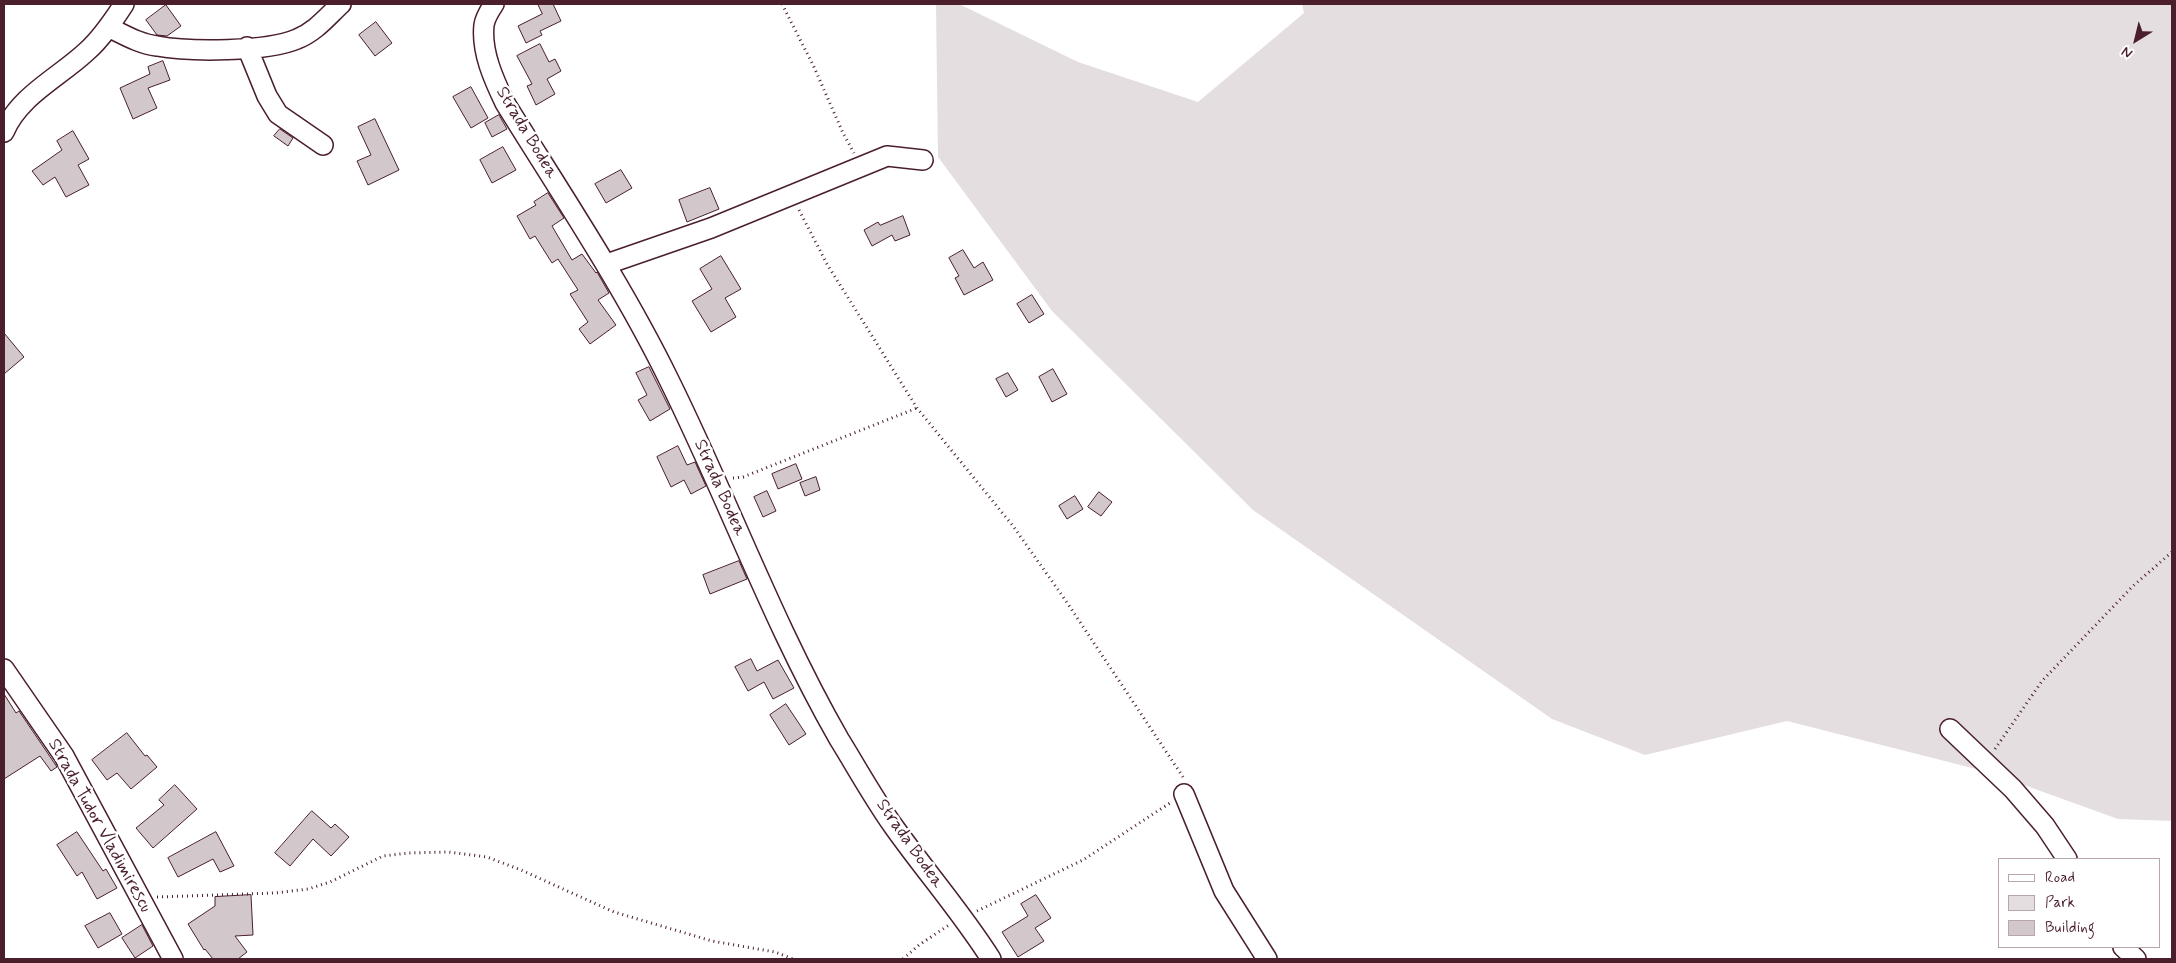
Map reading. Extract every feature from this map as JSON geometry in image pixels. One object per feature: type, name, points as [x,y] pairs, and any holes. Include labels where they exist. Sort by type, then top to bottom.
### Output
[{"type":"street","points":[[4,132],[8,122],[21,107],[55,76],[85,53],[124,4]]},
{"type":"street","points":[[108,26],[135,40],[156,46],[222,50],[296,40],[313,31],[340,4]]},
{"type":"street","name":"Strada Bodea","points":[[478,4],[484,24],[486,54],[495,82],[505,103],[607,264],[669,380],[804,673],[840,739],[892,825],[962,916],[991,959]]},
{"type":"street","points":[[484,24],[494,4]]},
{"type":"street","points":[[247,47],[267,96],[278,114],[322,145]]},
{"type":"street","points":[[607,264],[711,228],[790,194],[887,156],[923,160]]},
{"type":"street","name":"Strada Tudor Vladimirescu","points":[[4,669],[64,756],[173,959]]},
{"type":"street","points":[[1950,729],[2013,790],[2066,858]]},
{"type":"street","points":[[1184,794],[1224,891],[1267,959]]},
{"type":"street","points":[[2124,948],[2136,959]]},
{"type":"path","points":[[782,4],[814,67],[842,133],[862,166]]},
{"type":"path","points":[[790,194],[827,264],[917,408],[1013,526],[1066,601],[1183,778],[1184,794],[1083,860],[991,906],[962,916],[918,945],[903,959]]},
{"type":"path","points":[[715,479],[743,477],[917,408]]},
{"type":"path","points":[[1985,764],[2042,680],[2133,586],[2172,552]]},
{"type":"path","points":[[135,891],[158,898],[235,893],[275,893],[308,889],[330,882],[383,856],[448,852],[487,857],[521,870],[614,912],[633,918],[712,941],[774,952],[793,959]]},
{"type":"green space","points":[[936,4],[959,4],[1078,62],[1198,102],[1304,13],[1302,4],[2172,4],[2172,821],[2118,819],[1988,772],[1787,721],[1645,755],[1552,719],[1253,510],[1052,311],[938,157]]},
{"type":"building","points":[[538,4],[553,4],[561,21],[540,31],[542,35],[526,43],[518,26],[542,14]]},
{"type":"building","points":[[166,5],[181,26],[167,36],[157,35],[146,20]]},
{"type":"building","points":[[376,22],[392,43],[375,56],[359,35]]},
{"type":"building","points":[[540,44],[549,62],[555,59],[561,71],[547,79],[555,94],[536,105],[527,86],[532,84],[517,56]]},
{"type":"building","points":[[163,61],[170,80],[148,88],[157,108],[133,119],[120,88],[150,74],[148,67]]},
{"type":"building","points":[[471,87],[488,118],[471,128],[453,97]]},
{"type":"building","points":[[499,115],[507,129],[492,137],[485,123]]},
{"type":"building","points":[[375,119],[399,170],[368,185],[357,161],[371,155],[358,127]]},
{"type":"building","points":[[280,129],[293,138],[288,146],[274,136]]},
{"type":"building","points":[[73,131],[89,159],[78,165],[89,185],[66,197],[55,177],[43,185],[32,171],[62,150],[57,141]]},
{"type":"building","points":[[503,147],[516,170],[492,183],[480,160]]},
{"type":"building","points":[[621,170],[632,188],[606,203],[595,184]]},
{"type":"building","points":[[710,188],[719,209],[687,222],[679,200]]},
{"type":"building","points":[[548,193],[564,218],[552,226],[572,260],[582,254],[597,272],[609,293],[598,300],[616,325],[590,344],[579,329],[588,322],[570,294],[578,290],[558,259],[552,263],[535,236],[530,239],[517,216],[536,205],[534,202]]},
{"type":"building","points":[[903,216],[910,235],[895,241],[892,235],[872,246],[864,230],[878,222],[880,225]]},
{"type":"building","points":[[963,250],[974,268],[983,262],[993,280],[964,295],[955,278],[959,276],[949,258]]},
{"type":"building","points":[[721,256],[741,289],[725,298],[736,317],[711,332],[692,301],[712,289],[700,269]]},
{"type":"building","points":[[1032,295],[1044,314],[1029,323],[1017,304]]},
{"type":"building","points":[[4,333],[24,357],[4,374]]},
{"type":"building","points":[[649,367],[670,409],[650,421],[638,400],[647,395],[636,373]]},
{"type":"building","points":[[1053,369],[1067,394],[1052,402],[1039,377]]},
{"type":"building","points":[[1008,373],[1018,390],[1006,397],[996,379]]},
{"type":"building","points":[[678,446],[687,465],[695,462],[706,486],[691,494],[684,480],[671,487],[657,457]]},
{"type":"building","points":[[796,464],[802,479],[778,489],[772,474]]},
{"type":"building","points":[[816,477],[820,490],[805,496],[800,483]]},
{"type":"building","points":[[767,491],[776,511],[763,517],[754,497]]},
{"type":"building","points":[[1099,492],[1112,502],[1101,516],[1088,507]]},
{"type":"building","points":[[1075,496],[1083,509],[1067,519],[1059,506]]},
{"type":"building","points":[[739,561],[747,579],[710,594],[703,575]]},
{"type":"building","points":[[751,659],[757,671],[778,660],[794,688],[773,699],[764,682],[748,691],[735,667]]},
{"type":"building","points":[[4,694],[16,713],[19,711],[57,767],[51,771],[40,756],[4,779]]},
{"type":"building","points":[[786,704],[806,734],[789,745],[770,715]]},
{"type":"building","points":[[127,733],[145,756],[147,755],[157,767],[131,789],[117,773],[107,780],[92,760]]},
{"type":"building","points":[[175,785],[197,809],[153,848],[136,828],[164,805],[159,800]]},
{"type":"building","points":[[312,811],[331,828],[335,824],[349,837],[331,856],[313,839],[290,866],[275,853]]},
{"type":"building","points":[[77,832],[103,871],[106,869],[117,888],[97,899],[82,872],[77,876],[57,845]]},
{"type":"building","points":[[216,832],[234,866],[220,872],[213,859],[178,877],[168,858]]},
{"type":"building","points":[[251,895],[253,935],[235,936],[247,952],[238,959],[213,959],[204,950],[188,924],[215,906],[215,897]]},
{"type":"building","points":[[1036,895],[1051,918],[1035,928],[1044,941],[1018,957],[1002,932],[1028,916],[1021,904]]},
{"type":"building","points":[[110,913],[122,934],[98,948],[85,926]]},
{"type":"building","points":[[142,925],[153,946],[135,958],[122,938]]}]
